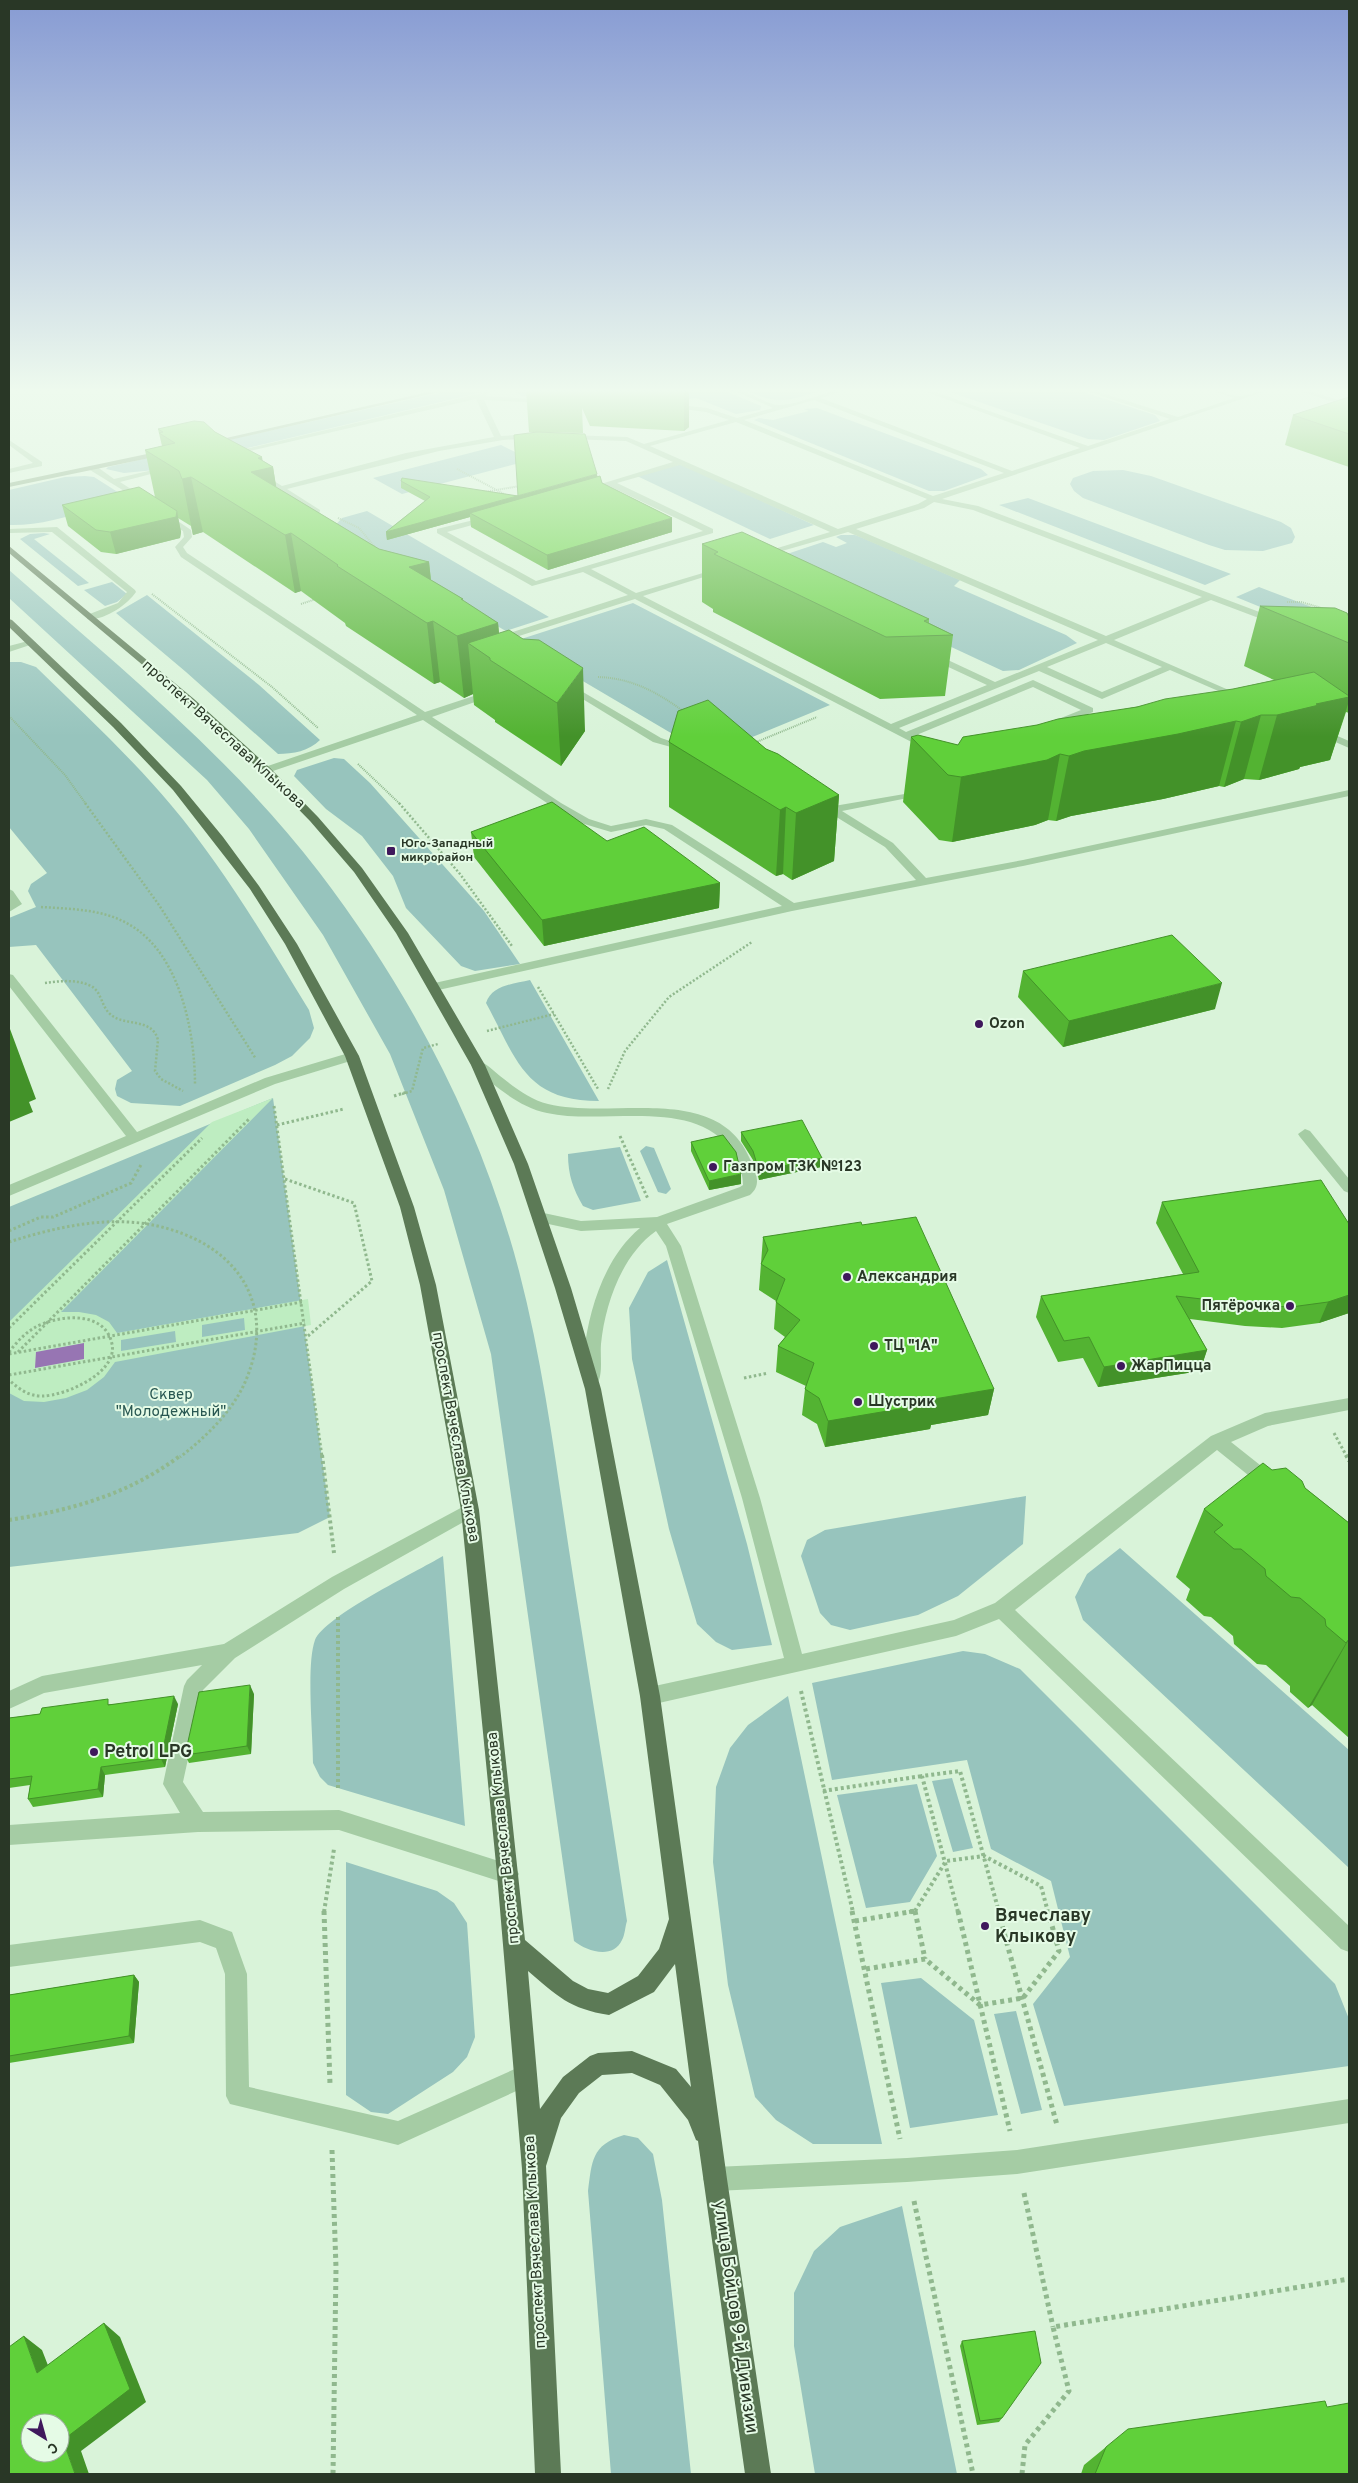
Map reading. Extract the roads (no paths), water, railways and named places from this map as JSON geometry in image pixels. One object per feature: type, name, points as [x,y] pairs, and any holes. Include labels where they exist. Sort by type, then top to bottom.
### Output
[{"type":"main road","name":"проспект Вячеслава Клыкова","points":[[9,549],[190,701],[266,770],[314,819],[358,870],[402,933],[478,1065],[521,1164],[563,1288],[593,1389],[650,1696],[714,2169]]},
{"type":"main road","name":"проспект Вячеслава Клыкова","points":[[9,622],[117,725],[177,788],[219,839],[255,888],[291,944],[352,1056],[407,1207],[428,1286],[470,1510],[508,1874],[534,2169],[548,2474]]},
{"type":"main road","points":[[514,1945],[565,1989],[585,2000],[609,2004],[646,1984],[668,1955],[681,1915]]},
{"type":"main road","points":[[534,2169],[551,2112],[571,2085],[598,2064],[632,2062],[668,2077],[697,2114],[714,2169]]},
{"type":"main road","name":"улица Бойцов 9-й Дивизии","points":[[714,2169],[758,2474]]},
{"type":"lane","points":[[149,506],[187,530],[188,538],[179,547],[184,555],[557,805],[585,821],[611,829],[646,822],[668,827],[792,907]]},
{"type":"lane","points":[[309,506],[316,510],[313,532],[333,545]]},
{"type":"lane","points":[[497,515],[440,531],[535,584],[710,531],[658,506]]},
{"type":"lane","points":[[780,506],[838,532]]},
{"type":"lane","points":[[755,558],[920,506]]},
{"type":"lane","points":[[965,506],[1212,596],[1288,626]]},
{"type":"lane","points":[[9,531],[54,529],[132,592],[121,604],[90,617]]},
{"type":"lane","points":[[849,529],[1254,703]]},
{"type":"lane","points":[[503,647],[489,639],[728,567]]},
{"type":"lane","points":[[584,569],[937,752]]},
{"type":"lane","points":[[891,728],[1212,596]]},
{"type":"lane","points":[[9,649],[31,643]]},
{"type":"lane","points":[[923,652],[994,685]]},
{"type":"lane","points":[[1039,667],[1102,696],[1170,667]]},
{"type":"lane","points":[[563,683],[657,740],[686,749],[730,753]]},
{"type":"lane","points":[[906,736],[1033,684],[1089,710],[1043,730]]},
{"type":"lane","points":[[266,770],[501,690]]},
{"type":"lane","points":[[1309,727],[1349,745]]},
{"type":"lane","points":[[833,810],[940,789]]},
{"type":"lane","points":[[434,987],[792,907],[1023,863],[1349,792]]},
{"type":"lane","points":[[809,796],[889,845],[923,882]]},
{"type":"lane","points":[[9,894],[13,906]]},
{"type":"lane","points":[[12,982],[135,1138]]},
{"type":"lane","points":[[9,1191],[135,1138],[196,1107],[270,1081],[352,1056]]},
{"type":"lane","points":[[478,1065],[522,1098],[541,1107],[575,1112],[606,1105],[696,1118],[716,1125],[729,1134],[738,1144],[751,1179],[750,1187],[738,1194],[658,1222],[581,1226],[539,1217]]},
{"type":"lane","points":[[1305,1134],[1349,1188]]},
{"type":"lane","points":[[593,1389],[591,1367],[595,1334],[606,1292],[629,1248],[643,1233],[658,1222]]},
{"type":"lane","points":[[658,1222],[673,1246],[676,1255],[751,1498],[795,1664]]},
{"type":"lane","points":[[650,1696],[956,1628],[1002,1609],[1217,1441],[1265,1420],[1349,1404]]},
{"type":"lane","points":[[1217,1441],[1279,1490]]},
{"type":"lane","points":[[198,1822],[173,1784],[194,1686],[228,1652],[338,1583],[470,1510]]},
{"type":"lane","points":[[1002,1609],[1349,1941]]},
{"type":"lane","points":[[9,1700],[42,1686],[228,1652]]},
{"type":"lane","points":[[9,1835],[198,1822],[338,1820],[508,1874]]},
{"type":"lane","points":[[9,1956],[200,1932],[224,1940],[236,1974],[238,2096],[331,2118],[398,2133],[526,2075]]},
{"type":"lane","points":[[714,2169],[907,2170],[1017,2162],[1349,2112]]},
{"type":"place","name":"Юго-Западный микрорайон","points":[[391,851]]},
{"type":"place","name":"Ozon","points":[[979,1024]]},
{"type":"place","name":"Газпром ТЗК №123","points":[[713,1167]]},
{"type":"place","name":"Александрия","points":[[847,1277]]},
{"type":"place","name":"Пятёрочка","points":[[1290,1306]]},
{"type":"place","name":"ТЦ \"1А\"","points":[[874,1346]]},
{"type":"place","name":"ЖарПицца","points":[[1121,1366]]},
{"type":"place","name":"Шустрик","points":[[858,1402]]},
{"type":"place","name":"Petrol LPG","points":[[94,1752]]},
{"type":"place","name":"Вячеславу Клыкову","points":[[985,1926]]},
{"type":"park label","name":"Сквер \"Молодежный\"","points":[[171,1404]]}]
